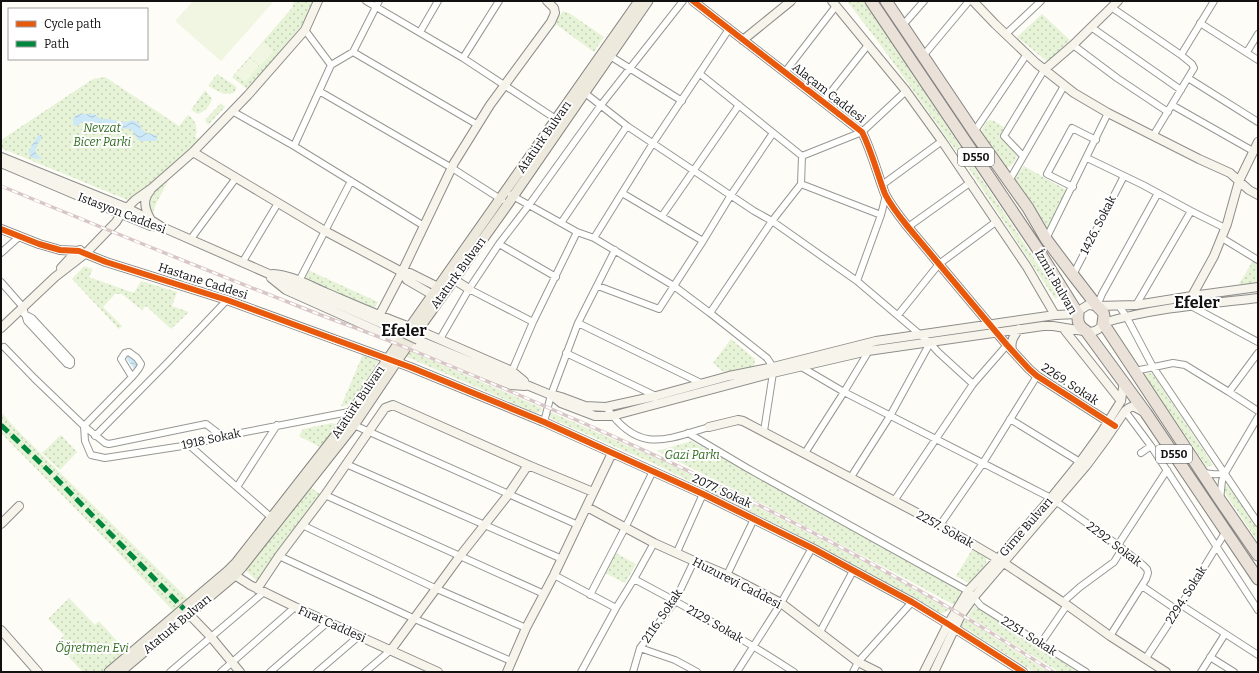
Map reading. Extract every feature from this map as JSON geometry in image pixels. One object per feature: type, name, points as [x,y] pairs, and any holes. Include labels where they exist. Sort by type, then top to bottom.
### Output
[{"type":"highway","name":"İzmir Bulvarı","points":[[871,1],[1037,248],[1078,314],[1078,322],[1080,326],[1086,331],[1124,381],[1258,579]]},
{"type":"highway","name":"İzmir Bulvarı","points":[[886,1],[974,132],[1028,208],[1046,239],[1103,312],[1103,323],[1258,555]]},
{"type":"main road","name":"Atatürk Bulvarı","points":[[439,293],[560,122],[638,1]]},
{"type":"main road","name":"Atatürk Bulvarı","points":[[560,122],[585,93],[648,1]]},
{"type":"main road","name":"Ataturk Bulvarı","points":[[414,328],[439,293],[453,279],[507,198]]},
{"type":"main road","name":"Atatürk Bulvarı","points":[[275,520],[336,435],[357,413],[392,360],[403,339],[414,328]]},
{"type":"main road","name":"Atatürk Bulvarı","points":[[232,573],[354,424],[357,413]]},
{"type":"main road","name":"Ataturk Bulvarı","points":[[120,672],[186,611],[232,573]]},
{"type":"main road","points":[[109,672],[186,611]]},
{"type":"street","points":[[124,214],[135,200],[152,188],[193,152],[232,111],[305,30],[318,1]]},
{"type":"street","points":[[366,1],[463,58],[560,122]]},
{"type":"street","points":[[294,146],[332,65],[353,52],[380,1]]},
{"type":"street","points":[[420,32],[438,1]]},
{"type":"street","points":[[463,58],[499,1]]},
{"type":"street","points":[[379,316],[452,168],[490,105],[551,22],[555,13],[554,8],[547,1]]},
{"type":"street","points":[[440,339],[469,289],[499,244],[529,205],[600,105],[683,1]]},
{"type":"street","name":"Alaçam Caddesi","points":[[693,1],[862,132],[868,144],[886,195],[893,207],[908,228],[990,325]]},
{"type":"street","points":[[743,40],[791,1]]},
{"type":"street","points":[[903,25],[924,1]]},
{"type":"street","points":[[923,56],[969,1]]},
{"type":"street","points":[[973,1],[1044,70],[1064,86],[1108,113],[1230,173],[1249,190],[1258,195]]},
{"type":"street","points":[[1006,34],[1041,1]]},
{"type":"street","points":[[1181,56],[1214,1]]},
{"type":"street","points":[[786,72],[834,4],[906,91],[942,141],[1027,267],[1055,315]]},
{"type":"street","points":[[1023,156],[1004,136],[1044,70],[1073,46],[1115,4],[1192,64],[1194,68],[1153,136]]},
{"type":"street","points":[[1200,23],[1258,60]]},
{"type":"street","points":[[1091,27],[1180,90]]},
{"type":"street","points":[[594,238],[653,143],[729,29]]},
{"type":"street","points":[[305,30],[332,65]]},
{"type":"street","points":[[1247,52],[1258,34]]},
{"type":"street","points":[[823,102],[868,45]]},
{"type":"street","points":[[1073,46],[1168,112]]},
{"type":"street","points":[[353,52],[478,125]]},
{"type":"street","points":[[974,132],[1027,54]]},
{"type":"street","points":[[610,56],[682,101]]},
{"type":"street","points":[[700,74],[802,156]]},
{"type":"street","points":[[1188,78],[1258,122]]},
{"type":"street","points":[[1009,181],[1064,86]]},
{"type":"street","points":[[319,91],[507,198],[529,205],[577,232],[594,238],[674,286],[710,313],[767,358],[773,370],[764,431]]},
{"type":"street","points":[[802,156],[862,132],[906,91]]},
{"type":"street","points":[[585,93],[627,126],[772,221],[857,281],[922,335],[972,384]]},
{"type":"street","points":[[662,216],[739,105]]},
{"type":"street","points":[[1172,105],[1253,151]]},
{"type":"street","points":[[232,111],[294,146],[424,226]]},
{"type":"street","points":[[1046,239],[1108,113]]},
{"type":"street","points":[[561,223],[627,126]]},
{"type":"street","points":[[1072,187],[1047,174],[1072,128],[1096,140]]},
{"type":"street","points":[[598,286],[659,309],[731,195],[773,133]]},
{"type":"street","points":[[882,185],[942,141]]},
{"type":"street","points":[[1192,296],[1222,238],[1239,181],[1258,142]]},
{"type":"street","points":[[193,152],[325,231],[402,272],[410,273],[439,293]]},
{"type":"street","points":[[710,313],[772,221],[801,184],[802,156]]},
{"type":"street","points":[[1,157],[124,214],[151,220],[162,227]]},
{"type":"street","points":[[1087,158],[1225,228]]},
{"type":"street","name":"Istasyon Caddesi","points":[[1,163],[151,226],[162,227],[266,273]]},
{"type":"street","name":"1426. Sokak","points":[[1073,275],[1124,176]]},
{"type":"street","points":[[190,240],[236,178]]},
{"type":"street","points":[[299,281],[352,181]]},
{"type":"street","points":[[908,228],[971,182]]},
{"type":"street","points":[[801,184],[881,214]]},
{"type":"street","points":[[1,328],[24,311],[63,266],[96,243],[152,188]]},
{"type":"street","points":[[622,193],[703,241]]},
{"type":"street","points":[[1097,306],[1102,294],[1158,193]]},
{"type":"street","points":[[146,195],[145,209],[151,220]]},
{"type":"street","points":[[857,281],[881,214],[886,195]]},
{"type":"street","points":[[242,263],[278,203]]},
{"type":"street","points":[[881,214],[893,207]]},
{"type":"street","points":[[1136,306],[1191,211]]},
{"type":"street","points":[[898,315],[939,264],[997,221]]},
{"type":"street","name":"Hastane Caddesi","points":[[1,229],[60,250],[106,262],[227,300],[392,360]]},
{"type":"street","points":[[512,371],[533,322],[577,232]]},
{"type":"street","points":[[1,252],[20,236]]},
{"type":"street","points":[[1222,238],[1258,260]]},
{"type":"street","points":[[96,243],[96,253],[106,262]]},
{"type":"street","points":[[499,244],[556,277]]},
{"type":"street","points":[[544,422],[551,395],[578,323],[615,250]]},
{"type":"street","points":[[266,273],[282,274],[379,316],[440,339],[512,371],[531,386]]},
{"type":"street","points":[[266,273],[403,339],[511,385],[531,386]]},
{"type":"street","points":[[453,279],[469,289],[533,322]]},
{"type":"street","points":[[1,282],[24,311],[71,360],[70,365],[66,364],[26,321],[24,311]]},
{"type":"street","points":[[1200,282],[1204,287],[1216,293]]},
{"type":"street","points":[[551,395],[561,403],[595,416],[612,416],[773,370],[794,362],[876,341],[1055,315],[1078,314],[1080,310],[1088,305],[1136,306],[1192,296],[1258,287]]},
{"type":"street","points":[[403,339],[418,340],[551,395],[585,406],[606,407],[656,396],[701,383],[773,370],[801,368],[868,351],[1043,326],[1095,331],[1098,330],[1103,323],[1126,316],[1258,298]]},
{"type":"street","points":[[95,436],[227,300]]},
{"type":"street","points":[[1119,306],[1126,316],[1153,367],[1258,523]]},
{"type":"street","points":[[1191,306],[1258,342]]},
{"type":"street","points":[[578,323],[701,383]]},
{"type":"street","name":"2269. Sokak","points":[[990,325],[1037,376],[1112,424]]},
{"type":"street","points":[[1064,328],[1121,401]]},
{"type":"street","points":[[894,501],[972,384],[1010,347],[1012,339],[1019,329]]},
{"type":"street","points":[[805,453],[868,351],[876,341]]},
{"type":"street","points":[[850,477],[890,416],[930,343]]},
{"type":"street","points":[[4,347],[84,426],[105,443],[109,444],[206,424],[223,436]]},
{"type":"street","points":[[566,353],[656,396]]},
{"type":"street","points":[[1230,392],[1258,353]]},
{"type":"street","name":"2077. Sokak","points":[[392,360],[410,366],[544,422],[703,494],[754,519],[812,548],[912,602],[1023,672]]},
{"type":"street","name":"2292. Sokak","points":[[794,362],[801,368],[844,392],[1054,500],[1120,547],[1147,569],[1148,574],[1146,579],[1110,636]]},
{"type":"street","points":[[1135,370],[1173,362],[1185,365],[1258,411]]},
{"type":"street","points":[[940,525],[982,463],[1037,376]]},
{"type":"street","points":[[84,426],[132,377]]},
{"type":"street","name":"Girne Bulvarı","points":[[924,672],[951,626],[961,615],[1001,561],[1086,466],[1112,424],[1121,401],[1124,381]]},
{"type":"street","points":[[170,672],[211,638],[260,590],[279,556],[325,495],[385,408],[393,405],[593,492]]},
{"type":"street","points":[[1146,413],[1133,406],[1125,411],[1151,446],[1258,610]]},
{"type":"street","points":[[606,407],[623,428],[635,435],[650,440],[658,440],[709,427]]},
{"type":"street","name":"Girne Bulvarı","points":[[1054,500],[1080,462],[1125,411]]},
{"type":"street","name":"1918 Sokak","points":[[84,426],[85,441],[91,455],[105,458],[189,445],[223,436],[277,425],[357,413]]},
{"type":"street","points":[[1220,500],[1222,481],[1225,473],[1258,418]]},
{"type":"street","points":[[1010,419],[1080,462]]},
{"type":"street","name":"2257. Sokak","points":[[709,427],[738,420],[743,421],[940,525],[1001,561],[1110,636],[1166,672]]},
{"type":"street","points":[[354,424],[508,495],[578,525]]},
{"type":"street","points":[[237,487],[277,425]]},
{"type":"street","points":[[688,433],[754,472],[968,590]]},
{"type":"street","points":[[189,445],[275,520]]},
{"type":"street","points":[[1141,453],[1151,446]]},
{"type":"street","points":[[508,672],[511,661],[526,628],[562,559],[612,452]]},
{"type":"street","points":[[346,464],[562,559]]},
{"type":"street","points":[[365,672],[391,650],[460,556],[508,495],[528,465]]},
{"type":"street","points":[[1041,643],[1065,604],[1080,587],[1114,562],[1120,547],[1167,470]]},
{"type":"street","points":[[1201,470],[1212,474],[1225,473]]},
{"type":"street","points":[[590,595],[652,472]]},
{"type":"street","points":[[677,552],[703,494]]},
{"type":"street","points":[[325,495],[544,594]]},
{"type":"street","points":[[1,524],[19,506]]},
{"type":"street","name":"Huzurevi Caddesi","points":[[587,506],[654,542],[727,575],[781,603],[858,662],[878,672]]},
{"type":"street","points":[[727,575],[754,519]]},
{"type":"street","points":[[302,525],[437,589],[526,628]]},
{"type":"street","name":"2294. Sokak","points":[[1146,658],[1179,608],[1226,531]]},
{"type":"street","points":[[581,672],[654,542]]},
{"type":"street","points":[[737,672],[781,603],[812,548]]},
{"type":"street","points":[[279,556],[415,619],[511,661]]},
{"type":"street","name":"2116. Sokak","points":[[633,672],[640,648],[675,601],[694,561]]},
{"type":"street","name":"Girne Bulvarı","points":[[934,672],[951,626],[968,590],[1001,561]]},
{"type":"street","points":[[820,632],[853,571]]},
{"type":"street","name":"Fırat Caddesi","points":[[232,573],[250,586],[295,608],[391,650],[427,670],[438,672]]},
{"type":"street","points":[[554,575],[616,608]]},
{"type":"street","name":"2129. Sokak","points":[[634,579],[754,646],[794,672]]},
{"type":"street","points":[[1142,586],[1226,634],[1258,655]]},
{"type":"street","name":"2251. Sokak","points":[[968,590],[981,606],[1086,672]]},
{"type":"street","points":[[853,672],[858,662],[912,602]]},
{"type":"street","points":[[221,672],[295,608]]},
{"type":"street","points":[[186,611],[240,672]]},
{"type":"street","points":[[270,672],[328,622]]},
{"type":"street","points":[[1,630],[38,672]]},
{"type":"street","points":[[1200,672],[1226,634]]},
{"type":"street","points":[[317,672],[359,636]]},
{"type":"street","points":[[640,648],[675,660],[696,672]]},
{"type":"street","points":[[1210,657],[1234,672]]},
{"type":"green space","points":[[193,1],[274,1],[221,61],[175,21]]},
{"type":"green space","points":[[294,1],[313,1],[302,25],[248,90],[232,77],[292,8]]},
{"type":"green space","points":[[847,1],[864,1],[1059,296],[1055,299],[968,167]]},
{"type":"green space","points":[[563,11],[569,13],[604,37],[594,52],[554,23]]},
{"type":"green space","points":[[1042,14],[1070,40],[1048,62],[1017,37]]},
{"type":"green space","points":[[264,42],[274,51],[260,66],[250,57]]},
{"type":"green space","points":[[250,58],[259,66],[245,82],[236,74]]},
{"type":"green space","points":[[217,74],[237,87],[234,93],[224,94],[208,86]]},
{"type":"green space","name":"Nevzat Bicer Parki","points":[[105,77],[179,126],[188,115],[196,124],[197,131],[195,137],[201,140],[130,201],[1,148],[1,140],[93,79]]},
{"type":"green space","points":[[205,90],[212,99],[207,108],[198,114],[191,110]]},
{"type":"green space","points":[[221,103],[225,107],[208,125],[205,120]]},
{"type":"green space","points":[[989,120],[994,121],[1004,127],[1002,137],[1017,156],[1015,161],[1005,169],[981,135],[984,126]]},
{"type":"green space","points":[[1024,166],[1068,191],[1047,230],[1012,181]]},
{"type":"green space","points":[[166,180],[167,183],[153,212],[148,210],[150,194]]},
{"type":"green space","points":[[1254,259],[1258,261],[1258,286],[1245,287],[1239,284]]},
{"type":"green space","points":[[84,266],[93,269],[89,277],[134,293],[141,281],[177,292],[172,306],[189,312],[171,329],[146,306],[142,310],[122,294],[115,294],[103,307],[122,326],[119,329],[72,279]]},
{"type":"green space","points":[[308,270],[378,302],[373,311],[304,280]]},
{"type":"green space","points":[[731,339],[755,359],[754,366],[740,372],[726,373],[713,363]]},
{"type":"green space","points":[[408,350],[542,408],[541,412],[536,413],[407,357],[405,355]]},
{"type":"green space","points":[[363,354],[378,361],[354,404],[341,406]]},
{"type":"green space","points":[[1152,373],[1213,465],[1207,467],[1144,374]]},
{"type":"green space","points":[[548,411],[652,456],[726,491],[883,571],[949,610],[944,613],[939,613],[820,547],[659,466],[552,419],[547,413]]},
{"type":"green space","points":[[1,412],[16,429],[189,600],[175,613],[111,545],[1,433]]},
{"type":"green space","points":[[332,423],[337,424],[337,428],[320,447],[299,436],[303,429]]},
{"type":"green space","points":[[61,435],[77,452],[60,470],[42,453]]},
{"type":"green space","name":"Gazi Parkı","points":[[692,441],[958,588],[963,592],[959,604],[954,605],[806,526],[657,451]]},
{"type":"green space","points":[[1229,483],[1258,528],[1258,542],[1223,490]]},
{"type":"green space","points":[[308,486],[322,495],[259,583],[245,570]]},
{"type":"green space","points":[[972,550],[986,557],[986,564],[969,583],[956,576]]},
{"type":"green space","points":[[614,552],[636,564],[625,583],[605,573]]},
{"type":"green space","name":"Öğretmen Evi","points":[[69,598],[95,625],[99,621],[127,652],[105,672],[83,672],[56,644],[64,635],[48,619]]},
{"type":"green space","points":[[975,606],[1082,672],[1059,672],[968,616]]},
{"type":"green space","points":[[962,617],[1049,672],[1034,672],[960,625]]},
{"type":"water","points":[[78,114],[94,114],[101,119],[122,122],[138,122],[145,132],[157,135],[157,141],[139,141],[131,129],[115,128],[100,131],[96,128],[92,129],[90,124],[87,125],[85,122],[82,122],[77,126],[73,125],[73,118]]},
{"type":"water","points":[[39,135],[42,136],[37,144],[38,146],[35,149],[37,155],[41,157],[41,159],[35,159],[29,154],[33,143]]},
{"type":"water","points":[[130,356],[138,366],[135,370],[126,358]]},
{"type":"railway","points":[[1,186],[220,275],[397,344],[520,395],[704,478],[824,538],[883,570],[926,594],[1053,672]]},
{"type":"marked path","points":[[1,425],[50,472],[184,609]]},
{"type":"cycle path","points":[[693,1],[862,132],[872,155],[885,194],[893,207],[1007,345],[1037,376],[1115,426]]},
{"type":"cycle path","points":[[1,229],[39,244],[60,250],[79,251],[106,262],[227,300],[410,367],[544,422],[703,494],[812,548],[912,602],[1023,672]]},
{"type":"district","name":"Efeler","points":[[1197,302]]},
{"type":"district","name":"Efeler","points":[[404,330]]}]
